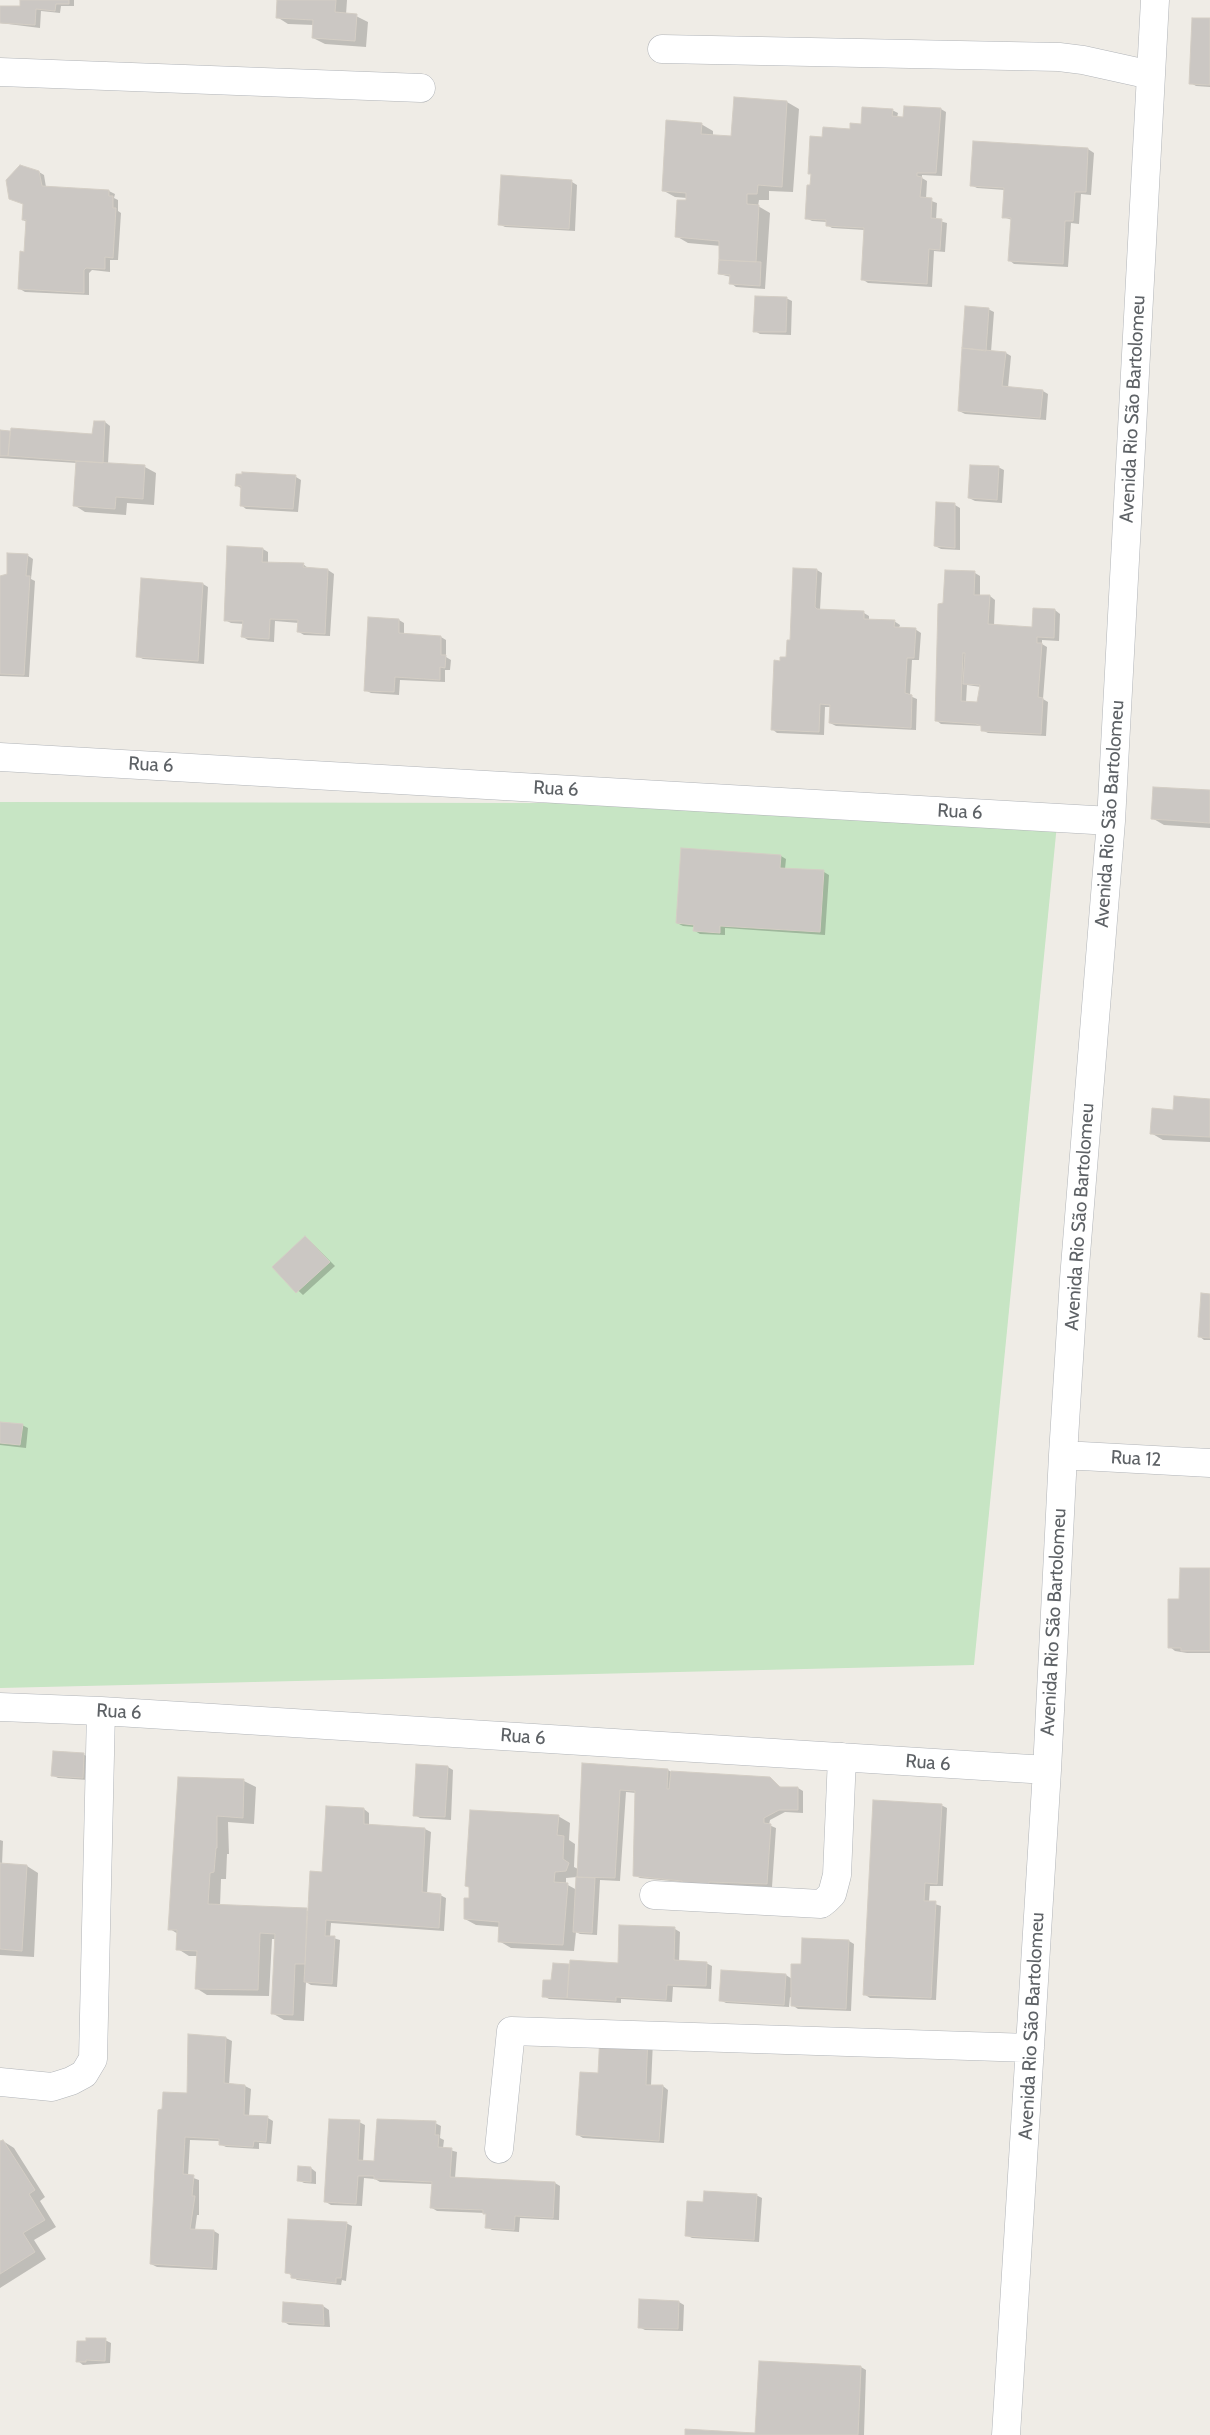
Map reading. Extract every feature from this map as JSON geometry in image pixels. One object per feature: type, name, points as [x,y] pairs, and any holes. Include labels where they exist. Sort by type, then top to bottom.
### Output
[{"type":"street","name":"Avenida Rio São Bartolomeu","points":[[1006,2435],[1047,1770],[1063,1455],[1075,1269],[1111,821],[1155,0]]},
{"type":"street","points":[[662,50],[1059,58],[1083,60],[1151,75]]},
{"type":"street","points":[[0,72],[421,88]]},
{"type":"street","name":"Rua 6","points":[[0,756],[1111,821]]},
{"type":"street","name":"Rua 12","points":[[1063,1455],[1210,1463]]},
{"type":"street","name":"Rua 6","points":[[0,1707],[101,1711],[1047,1770]]},
{"type":"street","points":[[0,2082],[52,2087],[71,2081],[84,2074],[93,2059],[101,1711]]},
{"type":"street","points":[[654,1896],[821,1904],[832,1894],[836,1875],[842,1757]]},
{"type":"street","points":[[499,2149],[511,2031],[1030,2048]]},
{"type":"green space","points":[[0,802],[1059,804],[974,1665],[0,1688]]},
{"type":"building","points":[[20,0],[69,0],[69,4],[56,4],[55,11],[36,9],[35,25],[0,23],[0,6],[20,6]]},
{"type":"building","points":[[277,0],[336,0],[335,12],[357,14],[355,41],[312,38],[313,20],[276,18]]},
{"type":"building","points":[[1192,18],[1210,18],[1210,85],[1189,84]]},
{"type":"building","points":[[734,97],[787,101],[782,187],[758,185],[757,194],[747,194],[747,204],[759,205],[756,262],[719,260],[719,241],[675,237],[677,200],[686,200],[686,193],[662,191],[666,120],[702,123],[701,134],[731,136]]},
{"type":"building","points":[[904,106],[941,108],[936,173],[917,173],[917,176],[922,177],[920,197],[932,198],[931,218],[942,219],[940,250],[929,249],[927,284],[861,280],[864,228],[826,226],[826,220],[805,219],[807,185],[810,185],[811,174],[808,174],[810,136],[822,137],[823,127],[850,129],[850,123],[861,124],[862,107],[893,109],[892,116],[903,117]]},
{"type":"building","points":[[973,141],[1088,148],[1086,192],[1075,192],[1073,221],[1065,221],[1063,264],[1008,261],[1011,218],[1002,218],[1004,188],[970,186]]},
{"type":"building","points":[[20,165],[39,171],[42,186],[109,190],[109,196],[113,196],[113,208],[116,208],[113,258],[105,257],[105,269],[86,268],[84,270],[84,293],[18,289],[20,251],[24,252],[26,220],[22,220],[23,204],[9,199],[6,180]]},
{"type":"building","points":[[501,175],[572,180],[569,229],[498,225]]},
{"type":"building","points":[[719,260],[761,262],[760,286],[729,284],[730,275],[718,274]]},
{"type":"building","points":[[755,296],[787,297],[786,332],[753,332]]},
{"type":"building","points":[[965,306],[989,308],[986,351],[962,348]]},
{"type":"building","points":[[962,348],[1006,352],[1002,386],[1043,390],[1040,418],[958,411]]},
{"type":"building","points":[[94,421],[105,421],[103,463],[8,456],[11,428],[92,434]]},
{"type":"building","points":[[0,430],[10,431],[8,456],[0,456]]},
{"type":"building","points":[[76,461],[145,465],[143,499],[116,497],[115,509],[73,506]]},
{"type":"building","points":[[970,465],[999,466],[997,500],[968,498]]},
{"type":"building","points":[[242,472],[296,475],[293,509],[240,506],[241,486],[235,486],[236,474],[242,474]]},
{"type":"building","points":[[936,502],[955,503],[955,548],[934,546]]},
{"type":"building","points":[[227,546],[263,548],[262,562],[304,563],[303,567],[328,569],[325,634],[297,632],[298,620],[270,619],[269,639],[241,637],[243,621],[224,621]]},
{"type":"building","points":[[7,553],[28,554],[26,576],[30,576],[24,675],[0,674],[0,576],[7,574]]},
{"type":"building","points":[[793,568],[817,569],[815,607],[817,609],[864,611],[864,619],[895,620],[894,627],[916,628],[914,658],[907,658],[905,693],[912,695],[911,728],[829,723],[830,705],[820,704],[819,732],[771,730],[774,660],[780,661],[780,657],[786,657],[787,640],[790,640]]},
{"type":"building","points":[[945,570],[975,571],[974,595],[990,595],[988,624],[1032,627],[1033,608],[1055,609],[1054,638],[1037,637],[1037,643],[1042,643],[1038,697],[1043,698],[1041,734],[981,731],[981,726],[976,724],[935,721],[938,604],[943,603]],"holes":[[[963,653],[965,653],[963,684],[980,685],[977,702],[961,701]]]},
{"type":"building","points":[[141,578],[203,583],[198,661],[136,657]]},
{"type":"building","points":[[368,617],[399,619],[399,633],[441,636],[441,655],[446,655],[445,668],[440,667],[440,680],[395,677],[394,692],[364,691]]},
{"type":"building","points":[[1153,787],[1210,790],[1210,823],[1151,819]]},
{"type":"building","points":[[681,848],[781,855],[780,868],[824,870],[820,932],[720,926],[720,933],[693,931],[694,925],[676,923]]},
{"type":"building","points":[[1174,1096],[1210,1099],[1210,1137],[1150,1134],[1152,1108],[1173,1110]]},
{"type":"building","points":[[305,1236],[330,1262],[296,1293],[272,1267]]},
{"type":"building","points":[[1201,1293],[1210,1294],[1210,1338],[1198,1337]]},
{"type":"building","points":[[0,1422],[23,1424],[20,1445],[0,1443]]},
{"type":"building","points":[[1180,1568],[1210,1568],[1210,1651],[1181,1651],[1181,1648],[1168,1648],[1168,1599],[1179,1599]]},
{"type":"building","points":[[53,1751],[84,1753],[83,1778],[51,1776]]},
{"type":"building","points":[[582,1763],[668,1769],[667,1789],[669,1789],[671,1771],[770,1777],[780,1787],[798,1787],[798,1810],[779,1810],[764,1818],[764,1823],[771,1824],[767,1884],[709,1882],[707,1907],[680,1906],[682,1881],[633,1876],[635,1791],[620,1790],[615,1878],[577,1877]]},
{"type":"building","points":[[416,1764],[448,1766],[445,1817],[413,1816]]},
{"type":"building","points":[[178,1777],[244,1779],[243,1818],[217,1816],[217,1848],[214,1872],[210,1873],[208,1904],[307,1908],[305,1964],[295,1964],[293,2015],[271,2014],[275,1934],[260,1933],[258,1990],[195,1989],[197,1951],[176,1950],[177,1930],[168,1930]]},
{"type":"building","points":[[873,1800],[942,1804],[937,1884],[925,1883],[924,1901],[936,1901],[931,1998],[863,1995]]},
{"type":"building","points":[[326,1806],[364,1808],[364,1824],[425,1828],[422,1892],[441,1894],[439,1928],[326,1920],[325,1936],[335,1936],[332,1984],[304,1982],[310,1871],[322,1872]]},
{"type":"building","points":[[470,1810],[559,1815],[557,1835],[564,1836],[563,1859],[569,1863],[566,1871],[555,1872],[554,1882],[568,1883],[563,1945],[498,1942],[499,1922],[464,1919],[464,1898],[469,1898],[469,1887],[465,1886]]},
{"type":"building","points":[[0,1863],[27,1865],[22,1951],[0,1949]]},
{"type":"building","points":[[576,1877],[595,1878],[592,1933],[573,1932]]},
{"type":"building","points":[[619,1925],[675,1927],[674,1960],[707,1962],[706,1986],[667,1985],[666,2000],[616,1997],[616,2001],[567,1998],[570,1960],[618,1963]]},
{"type":"building","points":[[802,1938],[849,1940],[846,2009],[791,2006],[791,1964],[801,1964]]},
{"type":"building","points":[[553,1963],[569,1964],[567,1998],[542,1997],[543,1980],[551,1980]]},
{"type":"building","points":[[721,1970],[786,1974],[784,2005],[719,2001]]},
{"type":"building","points":[[188,2034],[226,2037],[224,2083],[245,2085],[244,2115],[268,2116],[266,2142],[254,2141],[253,2147],[219,2145],[219,2139],[185,2137],[183,2174],[194,2175],[192,2196],[195,2196],[190,2229],[214,2230],[212,2268],[150,2264],[158,2110],[162,2109],[163,2092],[187,2093]]},
{"type":"building","points":[[600,2034],[648,2036],[646,2085],[663,2085],[659,2141],[576,2135],[580,2072],[598,2073]]},
{"type":"building","points":[[329,2119],[360,2120],[358,2160],[374,2161],[377,2119],[436,2121],[435,2135],[439,2135],[438,2147],[452,2148],[450,2177],[555,2182],[553,2218],[515,2216],[514,2230],[485,2228],[486,2214],[483,2214],[483,2210],[430,2208],[432,2182],[374,2179],[374,2176],[358,2176],[356,2204],[324,2202]]},
{"type":"building","points":[[3,2140],[35,2190],[29,2194],[45,2220],[23,2233],[35,2252],[0,2274],[0,2141]]},
{"type":"building","points":[[298,2166],[311,2167],[311,2182],[297,2181]]},
{"type":"building","points":[[704,2191],[757,2194],[754,2240],[685,2236],[687,2201],[703,2202]]},
{"type":"building","points":[[288,2219],[347,2222],[341,2278],[336,2278],[336,2283],[291,2278],[291,2274],[285,2273]]},
{"type":"building","points":[[639,2299],[679,2301],[678,2329],[638,2328]]},
{"type":"building","points":[[283,2302],[323,2305],[324,2325],[282,2322]]},
{"type":"building","points":[[86,2338],[106,2338],[105,2361],[86,2360],[86,2362],[76,2362],[77,2341],[86,2341]]},
{"type":"building","points":[[759,2361],[861,2366],[858,2435],[685,2435],[685,2429],[755,2433]]}]
